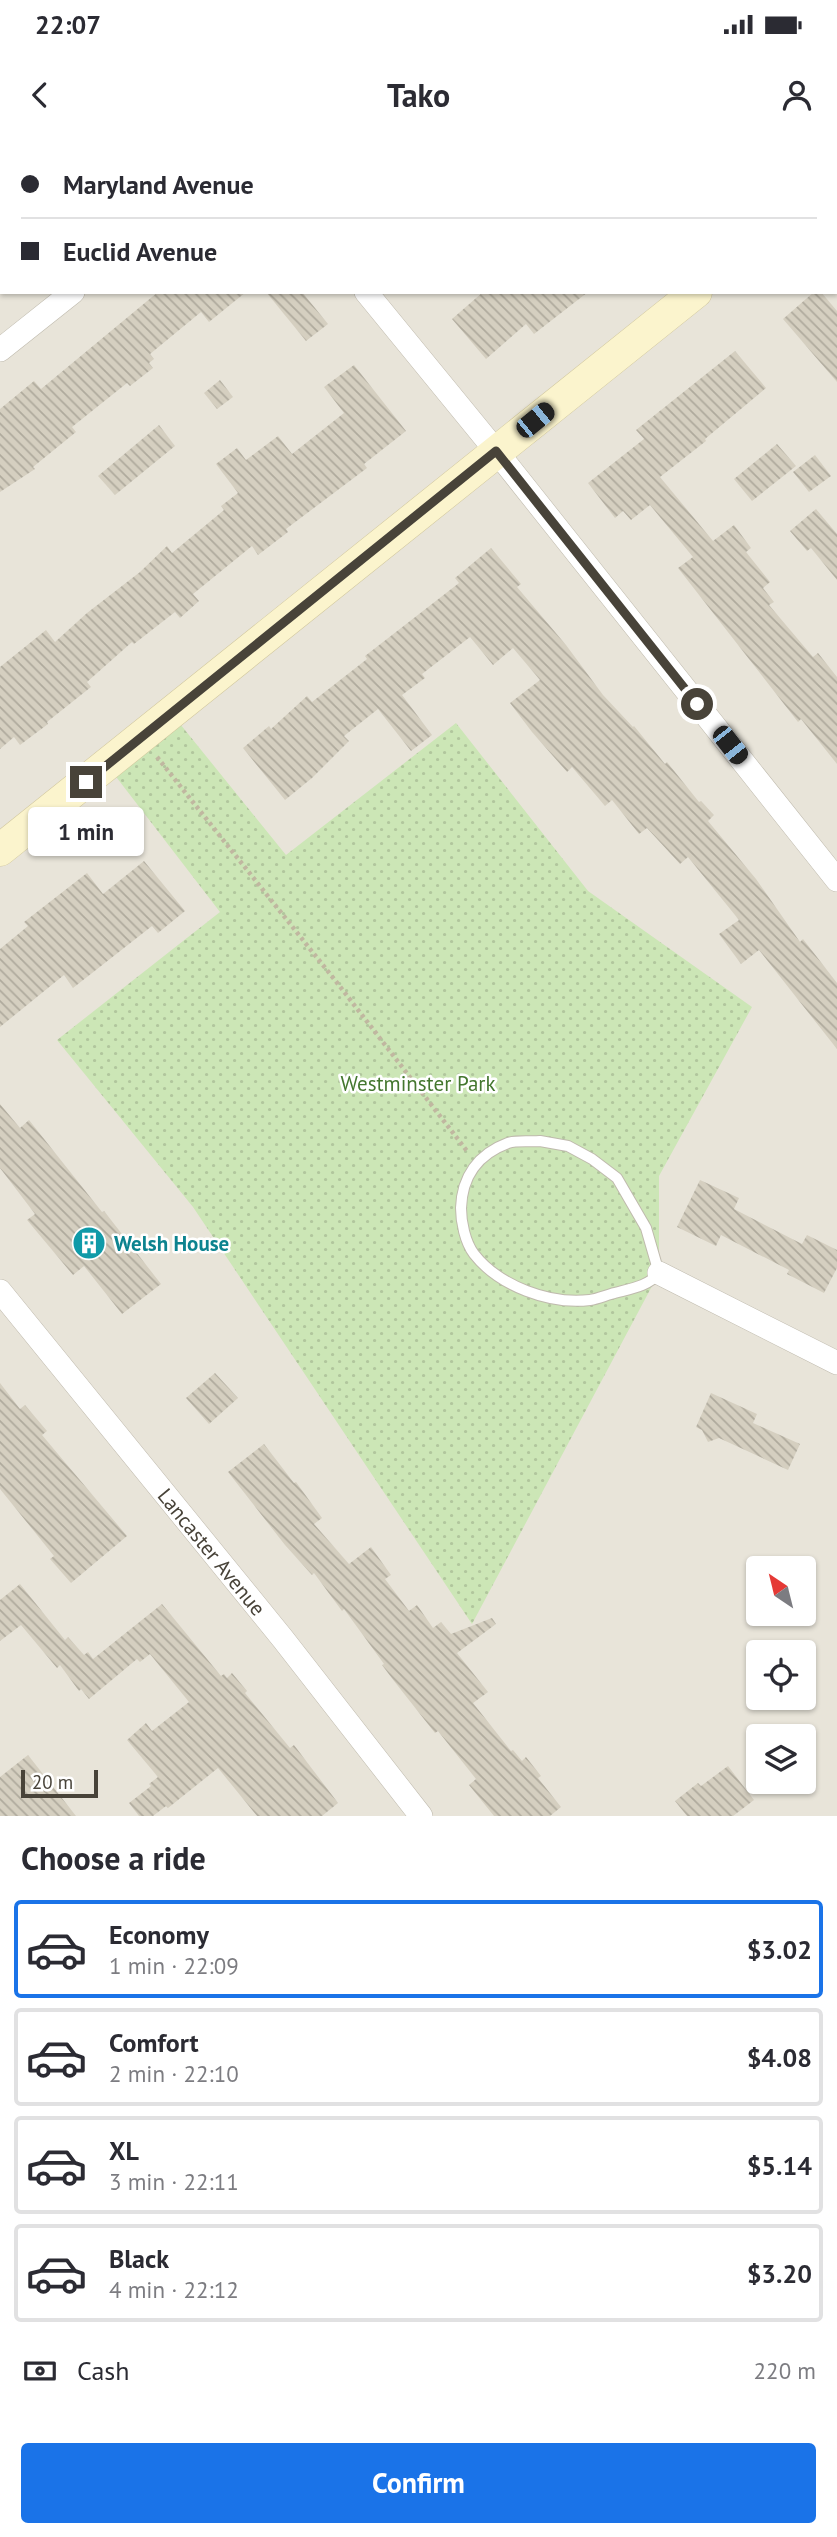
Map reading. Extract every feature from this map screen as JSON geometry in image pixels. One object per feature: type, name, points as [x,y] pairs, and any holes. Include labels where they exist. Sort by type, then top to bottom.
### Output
[{"type":"street","points":[[0,350],[70,294]]},
{"type":"street","points":[[368,294],[837,880]]},
{"type":"street","points":[[0,850],[693,294]]},
{"type":"street","points":[[659,1273],[837,1363]]},
{"type":"street","name":"Lancaster Avenue","points":[[0,1291],[283,1639],[415,1814]]},
{"type":"lane","points":[[540,1141],[568,1146],[592,1159],[617,1178],[646,1228],[659,1273],[652,1282],[591,1300],[558,1299],[524,1290],[502,1279],[473,1253],[461,1221],[462,1192],[466,1177],[485,1156],[510,1143],[540,1141]]},
{"type":"path","points":[[167,770],[457,1138]]},
{"type":"shaded area","points":[[0,294],[837,294],[837,1816],[0,1816]]},
{"type":"green space","name":"Westminster Park","points":[[172,714],[286,855],[456,723],[588,891],[752,1007],[659,1176],[659,1273],[472,1624],[193,1207],[57,1040],[220,912],[107,765]]},
{"type":"building","points":[[156,294],[244,294],[209,322],[201,312],[150,354],[154,359],[149,363],[153,368],[130,386],[127,383],[72,427],[76,432],[33,467],[35,469],[0,492],[0,409],[34,381],[41,389]]},
{"type":"building","points":[[268,294],[304,294],[328,324],[306,341]]},
{"type":"building","points":[[481,294],[585,294],[534,334],[526,324],[486,359],[452,319]]},
{"type":"building","points":[[812,294],[823,294],[837,311],[837,382],[783,319]]},
{"type":"building","points":[[735,351],[766,388],[660,477],[713,541],[734,525],[751,548],[746,552],[770,582],[763,588],[774,602],[769,605],[813,657],[818,653],[837,677],[837,764],[801,719],[798,722],[678,568],[693,557],[650,505],[631,520],[623,511],[615,518],[588,483],[644,439],[636,430]]},
{"type":"building","points":[[354,365],[406,431],[364,464],[367,468],[286,529],[288,532],[258,555],[252,546],[193,594],[199,601],[180,618],[175,612],[134,644],[132,642],[87,682],[91,687],[47,722],[48,724],[20,745],[14,737],[0,749],[0,667],[46,630],[55,642],[140,572],[167,546],[172,553],[224,510],[221,506],[238,493],[216,464],[237,448],[246,460],[278,436],[292,454],[344,413],[324,387]]},
{"type":"building","points":[[220,380],[233,397],[217,409],[204,393]]},
{"type":"building","points":[[159,425],[175,446],[115,495],[98,476]]},
{"type":"building","points":[[777,444],[796,466],[752,501],[734,479]]},
{"type":"building","points":[[815,455],[831,476],[809,492],[793,472]]},
{"type":"building","points":[[816,509],[837,534],[837,580],[811,548],[807,551],[790,531]]},
{"type":"building","points":[[491,548],[521,584],[517,587],[566,645],[603,695],[634,726],[665,764],[667,762],[699,802],[714,815],[708,821],[756,879],[800,942],[803,939],[837,983],[837,1049],[759,950],[741,964],[719,934],[739,920],[688,857],[680,864],[647,828],[639,834],[612,800],[605,806],[572,767],[567,772],[532,732],[510,703],[540,680],[513,648],[493,665],[470,637],[422,674],[425,678],[402,695],[432,735],[411,751],[378,709],[344,736],[349,741],[312,778],[285,800],[243,748],[269,726],[271,729],[307,696],[312,702],[367,659],[365,656],[459,583],[455,578]]},
{"type":"building","points":[[144,861],[185,911],[158,933],[152,926],[73,988],[64,975],[0,1027],[0,949],[28,926],[24,922],[87,873],[103,894]]},
{"type":"building","points":[[0,1104],[20,1128],[29,1120],[161,1284],[122,1314],[84,1266],[73,1275],[27,1220],[35,1214],[0,1168]]},
{"type":"building","points":[[700,1180],[739,1198],[734,1209],[802,1244],[807,1235],[837,1250],[837,1268],[824,1293],[787,1274],[789,1270],[721,1235],[716,1246],[677,1227]]},
{"type":"building","points":[[215,1373],[238,1398],[209,1424],[186,1398]]},
{"type":"building","points":[[0,1383],[20,1409],[25,1405],[47,1431],[42,1435],[127,1536],[71,1583],[50,1559],[54,1556],[0,1489]]},
{"type":"building","points":[[711,1393],[757,1414],[753,1423],[800,1444],[788,1470],[719,1438],[708,1442],[702,1430],[696,1427]]},
{"type":"building","points":[[264,1444],[322,1518],[314,1524],[349,1564],[371,1547],[391,1575],[385,1579],[409,1611],[417,1605],[433,1628],[441,1622],[451,1634],[492,1618],[496,1624],[457,1653],[488,1692],[473,1703],[511,1751],[522,1761],[526,1757],[541,1776],[538,1778],[561,1807],[550,1816],[494,1816],[469,1785],[476,1779],[394,1681],[344,1609],[342,1611],[314,1573],[312,1575],[285,1545],[228,1472]]},
{"type":"building","points":[[20,1584],[65,1640],[68,1637],[84,1655],[88,1652],[93,1659],[162,1604],[221,1676],[224,1674],[227,1678],[232,1673],[247,1691],[245,1693],[290,1748],[294,1745],[338,1803],[322,1816],[257,1816],[218,1768],[168,1808],[166,1806],[153,1816],[139,1816],[129,1803],[158,1777],[127,1740],[146,1723],[152,1731],[189,1702],[150,1654],[140,1662],[137,1659],[89,1699],[81,1689],[79,1691],[60,1665],[57,1668],[21,1625],[0,1641],[0,1600]]},
{"type":"building","points":[[28,1755],[76,1816],[0,1816],[0,1777]]},
{"type":"building","points":[[728,1766],[746,1790],[746,1794],[754,1800],[733,1816],[687,1816],[675,1801],[698,1783],[701,1786]]},
{"type":"place","name":"Welsh House","points":[[89,1243]]},
{"type":"route","points":[[86,782],[496,451],[697,704]]}]
